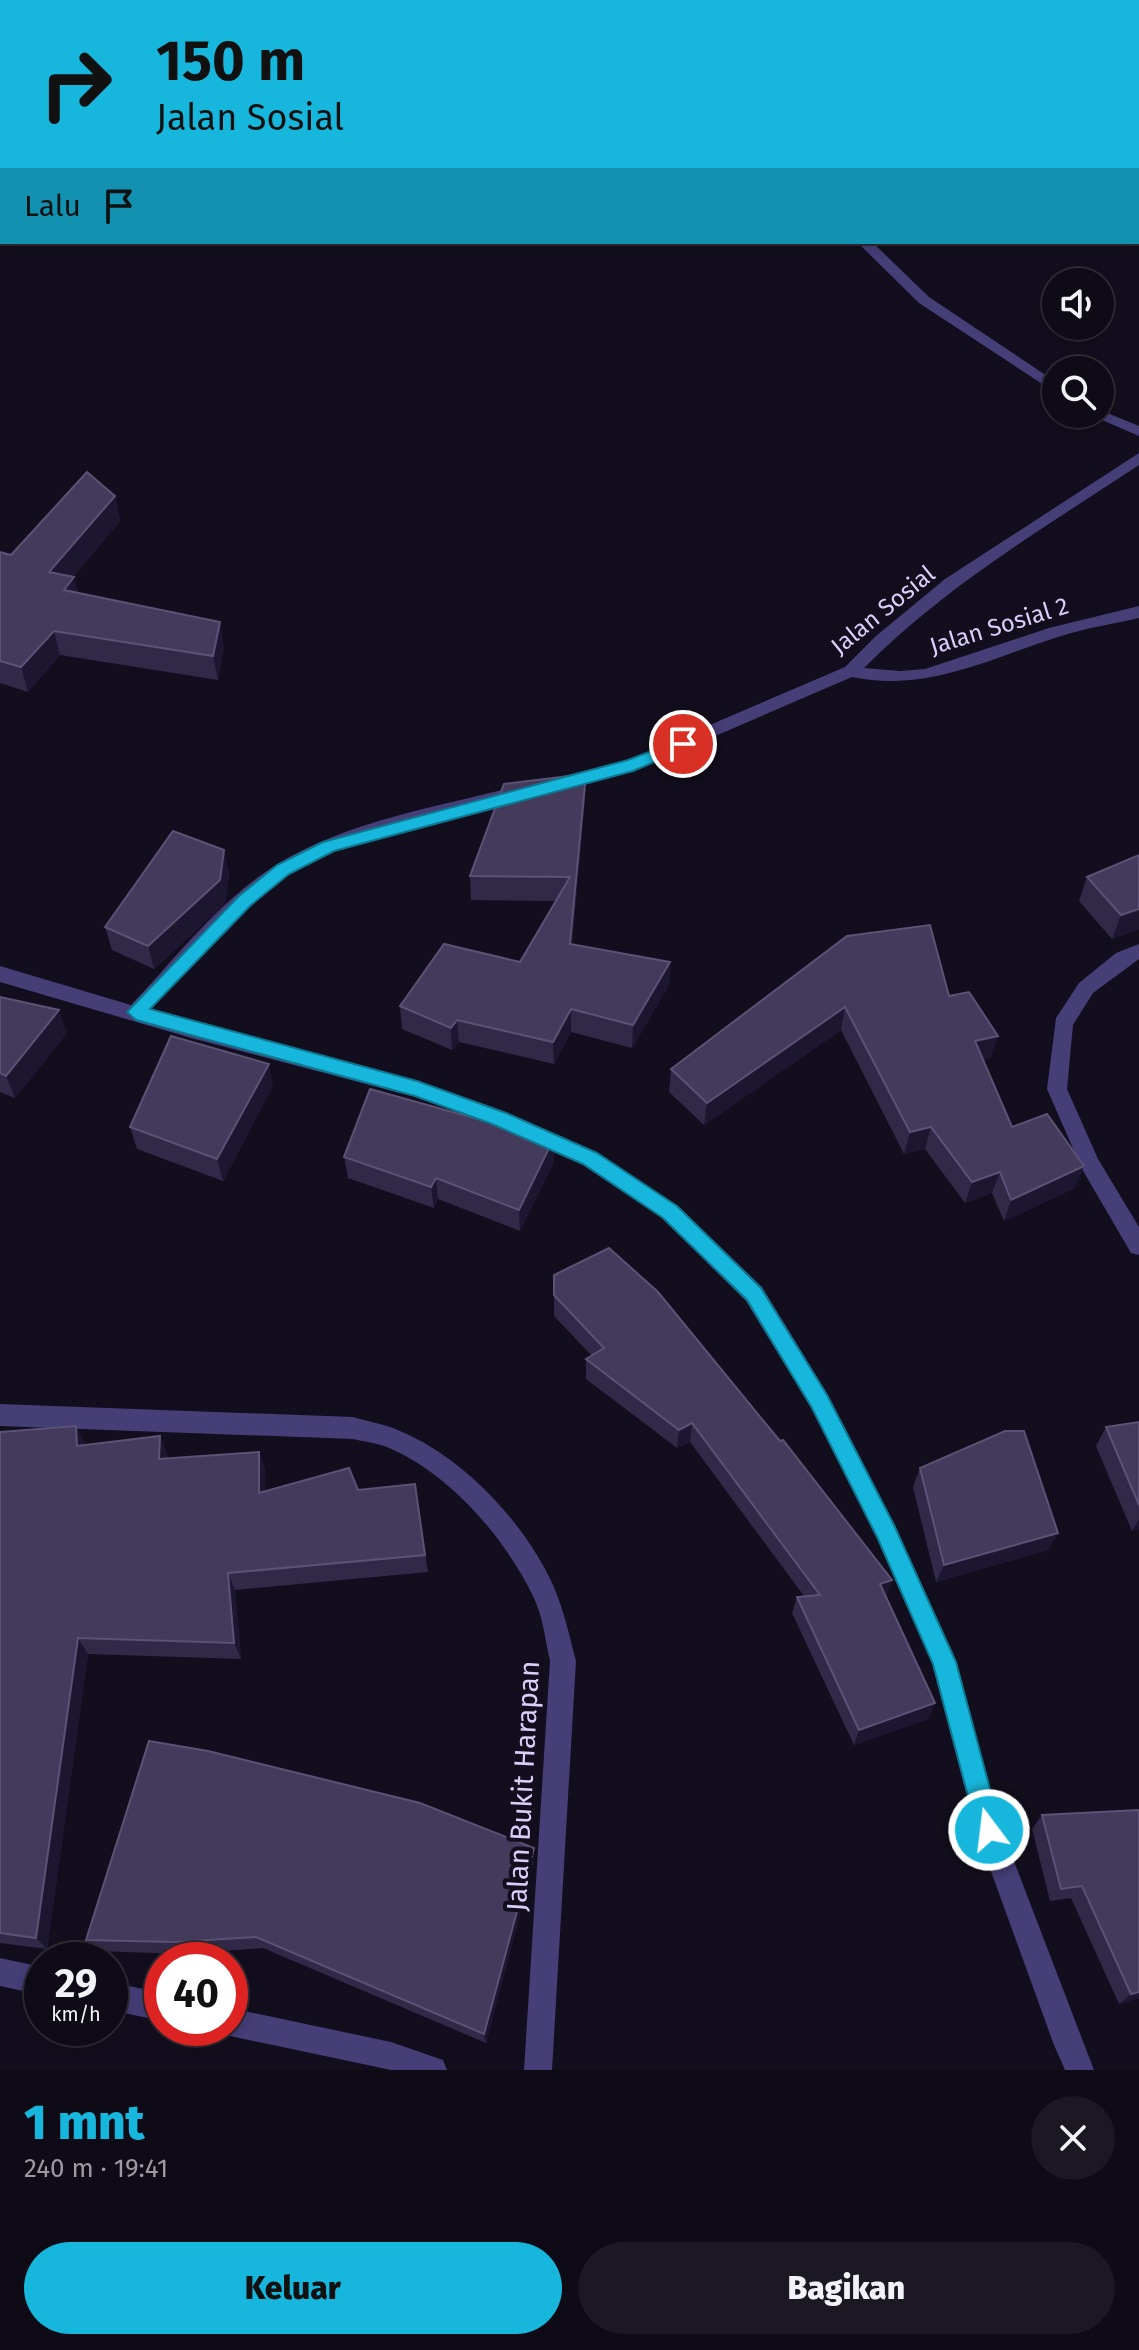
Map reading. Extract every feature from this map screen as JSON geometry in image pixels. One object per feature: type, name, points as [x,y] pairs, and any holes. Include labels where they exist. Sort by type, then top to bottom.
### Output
[{"type":"street","points":[[866,244],[924,300],[1042,380]]},
{"type":"street","points":[[1114,421],[1139,431]]},
{"type":"street","name":"Jalan Sosial","points":[[136,1012],[245,900],[283,869],[329,846],[633,765],[851,671],[873,647],[962,578],[1139,458]]},
{"type":"street","name":"Jalan Sosial 2","points":[[851,671],[892,678],[961,666],[1045,635],[1139,612]]},
{"type":"street","points":[[1139,951],[1123,958],[1086,988],[1063,1024],[1057,1089],[1089,1163],[1139,1246]]},
{"type":"street","points":[[0,974],[417,1089],[499,1118],[590,1159],[670,1212],[754,1294],[820,1402],[886,1532],[944,1662],[989,1830],[1080,2070]]},
{"type":"street","name":"Jalan Bukit Harapan","points":[[0,1415],[353,1428],[396,1440],[435,1464],[489,1511],[525,1560],[552,1610],[563,1661],[538,2070]]},
{"type":"street","points":[[0,1972],[24,1977]]},
{"type":"street","points":[[248,2026],[391,2056],[433,2070]]},
{"type":"building","points":[[87,472],[115,496],[49,572],[74,577],[64,590],[220,622],[213,656],[54,631],[21,667],[0,661],[0,552],[11,555]]},
{"type":"building","points":[[586,774],[570,944],[670,962],[633,1025],[571,1009],[553,1042],[457,1020],[451,1028],[400,1006],[444,944],[520,962],[570,877],[470,876],[504,784]]},
{"type":"building","points":[[173,831],[224,850],[220,880],[148,946],[105,927]]},
{"type":"building","points":[[1139,855],[1139,909],[1121,915],[1087,877]]},
{"type":"building","points":[[930,925],[949,996],[969,992],[998,1036],[975,1041],[1012,1127],[1047,1114],[1084,1166],[1011,1200],[1000,1172],[972,1182],[931,1127],[910,1132],[845,1007],[707,1103],[671,1069],[847,936]]},
{"type":"building","points":[[0,997],[59,1010],[6,1076],[0,1073]]},
{"type":"building","points":[[171,1036],[269,1064],[217,1159],[130,1127]]},
{"type":"building","points":[[370,1089],[553,1140],[519,1210],[436,1178],[431,1187],[344,1157]]},
{"type":"building","points":[[609,1248],[658,1292],[780,1441],[783,1440],[892,1580],[880,1584],[935,1703],[859,1730],[797,1597],[820,1595],[692,1423],[679,1430],[586,1359],[604,1348],[554,1295],[554,1275]]},
{"type":"building","points":[[1139,1422],[1139,1505],[1106,1427]]},
{"type":"building","points":[[76,1426],[77,1446],[160,1436],[159,1459],[259,1452],[259,1493],[349,1468],[358,1490],[415,1484],[425,1555],[228,1573],[234,1643],[78,1638],[36,1938],[0,1933],[0,1432]]},
{"type":"building","points":[[1005,1431],[1024,1431],[1058,1533],[944,1565],[920,1468]]},
{"type":"building","points":[[149,1741],[208,1751],[420,1803],[534,1848],[484,2034],[256,1937],[175,1942],[86,1940]]},
{"type":"building","points":[[1139,1810],[1139,1992],[1131,1994],[1082,1886],[1061,1889],[1042,1815]]},
{"type":"route","points":[[683,744],[633,765],[535,788],[329,846],[283,869],[245,900],[136,1012],[191,1030],[417,1089],[499,1118],[590,1159],[670,1212],[754,1294],[820,1402],[886,1532],[944,1662],[989,1830]]}]
